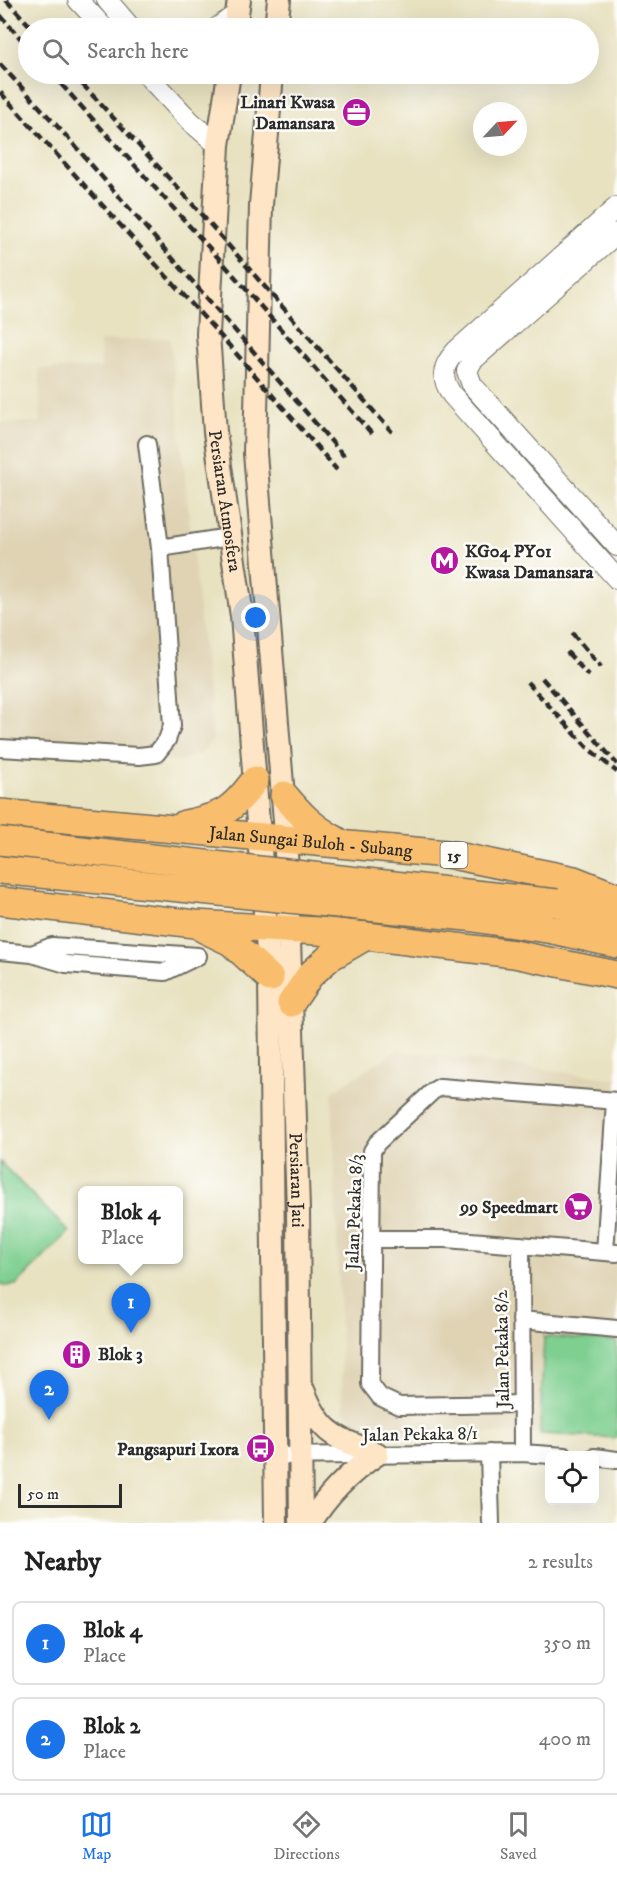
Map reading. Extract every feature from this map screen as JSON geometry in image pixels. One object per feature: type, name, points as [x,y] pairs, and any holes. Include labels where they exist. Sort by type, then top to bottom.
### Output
[{"type":"highway","points":[[164,828],[206,820],[223,814],[240,800],[255,780]]},
{"type":"highway","points":[[284,795],[302,817],[316,829],[353,844],[348,857],[338,868],[335,889],[344,914],[366,936]]},
{"type":"highway","name":"Jalan Sungai Buloh - Subang","points":[[0,813],[353,844],[458,856],[574,880],[617,897]]},
{"type":"highway","points":[[164,921],[206,901],[215,888],[220,871],[216,854],[202,832]]},
{"type":"highway","name":"Jalan Sungai Buloh - Subang","points":[[0,841],[557,903],[617,920]]},
{"type":"highway","points":[[0,870],[467,917],[553,930],[617,944]]},
{"type":"highway","points":[[0,901],[195,924],[366,936],[514,954],[617,975]]},
{"type":"highway","points":[[195,924],[231,942],[270,978]]},
{"type":"highway","points":[[291,1003],[310,975],[330,957],[366,936]]},
{"type":"main road","points":[[277,18],[279,0]]},
{"type":"main road","name":"Persiaran Atmosfera","points":[[227,84],[218,145],[208,334],[215,432],[242,616],[255,780],[272,838],[277,929]]},
{"type":"main road","name":"Persiaran Atmosfera","points":[[271,84],[261,205],[255,453],[284,795],[272,838]]},
{"type":"main road","name":"Persiaran Jati","points":[[276,1523],[270,978],[277,929]]},
{"type":"main road","name":"Persiaran Jati","points":[[277,929],[291,1003],[298,1209],[301,1523]]},
{"type":"main road","points":[[299,1380],[309,1406],[320,1425],[339,1438],[377,1454]]},
{"type":"main road","points":[[310,1523],[336,1487],[355,1469],[377,1454]]},
{"type":"street","points":[[78,0],[95,18]]},
{"type":"street","points":[[106,0],[122,18]]},
{"type":"street","points":[[155,84],[190,121],[218,145]]},
{"type":"street","points":[[617,207],[456,351],[444,366],[443,372],[444,380],[452,395],[617,579]]},
{"type":"street","points":[[617,234],[472,361],[468,371],[472,385],[617,546]]},
{"type":"street","points":[[443,372],[468,371]]},
{"type":"street","points":[[0,748],[139,756],[156,754],[167,740],[172,726],[160,548],[147,444]]},
{"type":"street","points":[[160,548],[229,537]]},
{"type":"street","points":[[0,951],[32,954],[66,964],[165,972],[198,956],[52,946],[32,954]]},
{"type":"street","name":"Jalan Pekaka 8/3","points":[[522,1404],[399,1406],[380,1397],[370,1384],[372,1151],[377,1143],[440,1087],[616,1101]]},
{"type":"street","points":[[372,1239],[446,1239],[611,1253],[616,1101]]},
{"type":"street","name":"Jalan Pekaka 8/2","points":[[521,1245],[522,1453]]},
{"type":"street","points":[[521,1320],[617,1329]]},
{"type":"street","points":[[489,1453],[491,1523]]},
{"type":"street","name":"Jalan Pekaka 8/1","points":[[276,1456],[545,1454]]},
{"type":"street","points":[[599,1458],[617,1460]]},
{"type":"shaded area","points":[[170,338],[213,739],[200,754],[179,761],[0,749],[0,423],[41,422],[39,369],[101,368],[100,341]]},
{"type":"shaded area","points":[[397,1050],[617,1079],[617,1341],[545,1337],[540,1434],[369,1431],[343,1411],[332,1092]]},
{"type":"green space","points":[[0,1162],[69,1232],[16,1285],[4,1286],[0,1282]]},
{"type":"green space","points":[[544,1337],[617,1341],[617,1438],[540,1434]]},
{"type":"railway","points":[[6,0],[23,18]]},
{"type":"railway","points":[[0,15],[18,36]]},
{"type":"railway","points":[[0,64],[18,84]]},
{"type":"railway","points":[[18,84],[69,139],[344,456]]},
{"type":"railway","points":[[61,84],[223,263],[372,434]]},
{"type":"railway","points":[[82,84],[187,198],[392,432]]},
{"type":"railway","points":[[0,92],[227,343],[337,470]]},
{"type":"railway","points":[[572,633],[601,667]]},
{"type":"railway","points":[[567,652],[589,676]]},
{"type":"railway","points":[[542,678],[617,764]]},
{"type":"railway","points":[[527,682],[589,749],[617,772]]},
{"type":"place","name":"Linari Kwasa Damansara","points":[[356,112]]},
{"type":"place","name":"KG04 PY01 Kwasa Damansara","points":[[444,561]]},
{"type":"place","name":"99 Speedmart","points":[[579,1207]]},
{"type":"place","name":"Blok 4","points":[[131,1333]]},
{"type":"place","name":"Blok 3","points":[[77,1354]]},
{"type":"place","name":"Blok 2","points":[[49,1420]]},
{"type":"place","name":"Pangsapuri Ixora","points":[[260,1449]]}]
